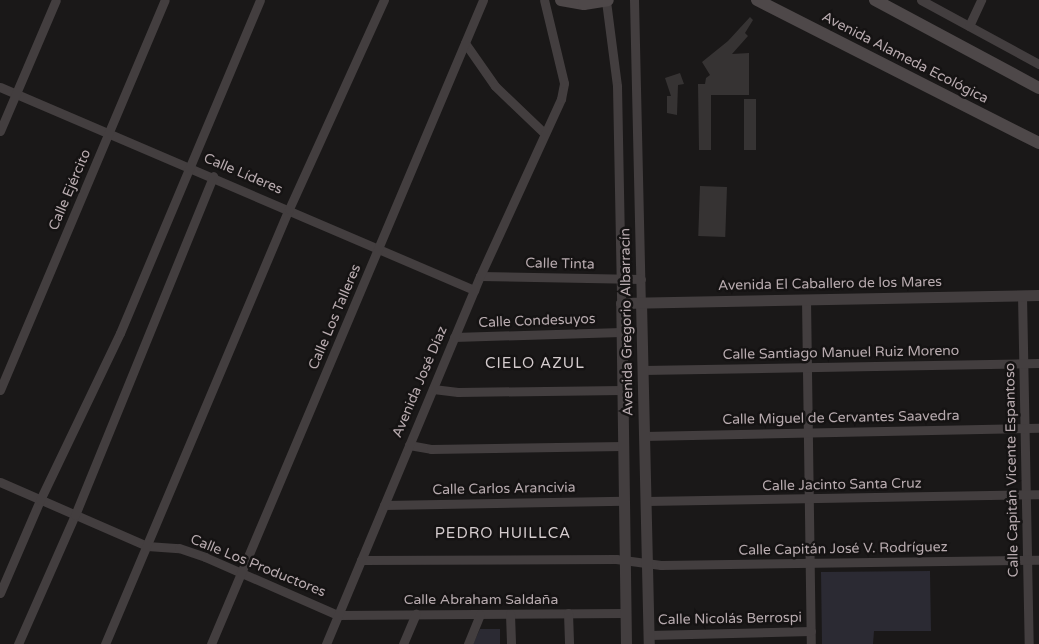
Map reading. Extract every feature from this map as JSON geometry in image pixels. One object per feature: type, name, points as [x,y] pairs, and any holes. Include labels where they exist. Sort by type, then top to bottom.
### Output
[{"type":"main road","points":[[561,0],[584,4],[607,0]]},
{"type":"main road","name":"Avenida Alameda Ecológica","points":[[756,0],[1039,142]]},
{"type":"main road","points":[[875,0],[1039,88]]},
{"type":"street","points":[[0,131],[56,0]]},
{"type":"street","name":"Calle Ejército","points":[[0,390],[165,0]]},
{"type":"street","points":[[0,593],[40,500],[120,334],[260,0]]},
{"type":"street","points":[[105,644],[289,209],[384,0]]},
{"type":"street","name":"Calle Los Talleres","points":[[212,644],[483,0]]},
{"type":"street","name":"Avenida José Díaz","points":[[326,644],[480,276],[561,99],[564,82],[544,0]]},
{"type":"street","name":"Avenida Gregorio Albarracín","points":[[607,0],[617,86],[626,644]]},
{"type":"street","name":"Avenida Gregorio Albarracín","points":[[634,0],[649,639]]},
{"type":"street","points":[[920,0],[1039,64]]},
{"type":"street","points":[[969,26],[981,0]]},
{"type":"street","points":[[465,43],[495,86],[544,133]]},
{"type":"street","points":[[617,86],[635,84]]},
{"type":"street","name":"Calle Líderes","points":[[0,87],[191,166],[474,290]]},
{"type":"street","points":[[18,644],[75,515],[213,176]]},
{"type":"street","name":"Calle Tinta","points":[[480,276],[640,279]]},
{"type":"street","name":"Calle Capitán Vicente Espantoso","points":[[1022,295],[1025,363],[1029,644]]},
{"type":"street","name":"Avenida El Caballero de los Mares","points":[[621,303],[1039,295]]},
{"type":"street","points":[[806,300],[811,644]]},
{"type":"street","name":"Calle Condesuyos","points":[[454,337],[621,332]]},
{"type":"street","name":"Calle Santiago Manuel Ruiz Moreno","points":[[643,370],[1039,363]]},
{"type":"street","points":[[433,389],[458,392],[622,390]]},
{"type":"street","name":"Calle Miguel de Cervantes Saavedra","points":[[644,436],[1039,428]]},
{"type":"street","points":[[409,445],[431,449],[623,446]]},
{"type":"street","name":"Calle Los Productores","points":[[0,482],[147,546],[179,548],[241,572],[338,615]]},
{"type":"street","name":"Calle Jacinto Santa Cruz","points":[[646,501],[1039,494]]},
{"type":"street","name":"Calle Carlos Arancivia","points":[[384,504],[624,502]]},
{"type":"street","name":"Calle Capitán José V. Rodríguez","points":[[361,560],[624,560],[662,565],[1039,560]]},
{"type":"street","points":[[568,613],[569,644]]},
{"type":"street","name":"Calle Abraham Saldaña","points":[[338,615],[625,613]]},
{"type":"street","points":[[403,644],[416,614]]},
{"type":"street","points":[[468,644],[480,614]]},
{"type":"street","points":[[510,614],[511,644]]},
{"type":"street","name":"Calle Nicolás Berrospi","points":[[649,639],[811,631]]},
{"type":"shaded area","points":[[930,571],[931,631],[874,631],[873,644],[822,644],[821,572]]},
{"type":"shaded area","points":[[480,629],[500,629],[500,644],[473,644]]},
{"type":"building","points":[[750,17],[753,20],[745,33],[748,36],[732,54],[749,53],[749,95],[711,95],[711,150],[699,150],[698,84],[705,84],[706,78],[710,75],[702,62],[728,41]]},
{"type":"building","points":[[680,73],[684,84],[678,85],[677,115],[667,113],[667,96],[671,96],[665,78]]},
{"type":"building","points":[[744,99],[756,99],[756,150],[744,150]]},
{"type":"building","points":[[700,186],[727,187],[725,237],[698,236]]},
{"type":"district","name":"CIELO AZUL","points":[[535,364]]},
{"type":"district","name":"PEDRO HUILLCA","points":[[503,534]]}]
